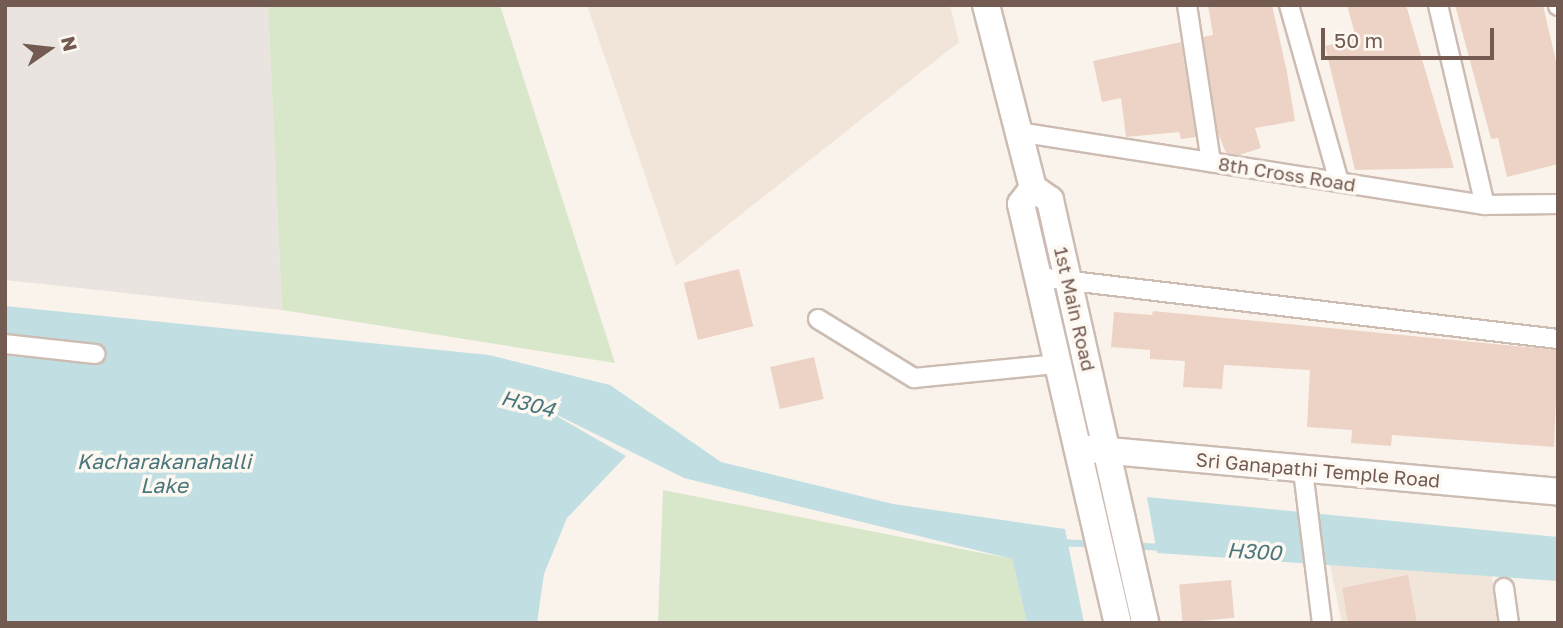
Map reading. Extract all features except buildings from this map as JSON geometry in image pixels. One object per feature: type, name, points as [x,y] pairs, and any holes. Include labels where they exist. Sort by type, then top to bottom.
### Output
[{"type":"street","name":"1st Main Road","points":[[986,5],[1032,188],[1050,200],[1109,449],[1145,623]]},
{"type":"street","points":[[1187,5],[1211,162]]},
{"type":"street","points":[[1289,5],[1339,182]]},
{"type":"street","points":[[1438,5],[1485,205]]},
{"type":"street","name":"8th Cross Road","points":[[1017,132],[1485,205],[1558,204]]},
{"type":"street","points":[[1032,188],[1021,204],[1118,623]]},
{"type":"street","points":[[1038,277],[1558,339]]},
{"type":"street","points":[[817,319],[914,378],[1058,364]]},
{"type":"street","points":[[5,344],[95,354]]},
{"type":"street","name":"Sri Ganapathi Temple Road","points":[[1078,448],[1109,449],[1303,471],[1558,492]]},
{"type":"street","points":[[1303,471],[1314,581],[1322,623]]},
{"type":"street","points":[[1504,588],[1508,623]]},
{"type":"shaded area","points":[[5,5],[268,5],[282,310],[5,280]]},
{"type":"shaded area","points":[[587,5],[950,5],[959,42],[676,266]]},
{"type":"shaded area","points":[[1330,565],[1492,576],[1498,623],[1342,623]]},
{"type":"green space","points":[[268,5],[500,5],[615,363],[282,310]]},
{"type":"green space","points":[[663,490],[1012,559],[1027,623],[658,623]]},
{"type":"water","name":"Kacharakanahalli Lake","points":[[5,306],[489,355],[610,385],[721,462],[893,504],[1065,529],[1084,623],[1027,623],[1012,559],[684,478],[541,407],[626,456],[567,518],[544,574],[537,623],[5,623]]},
{"type":"water","points":[[1147,497],[1558,537],[1558,581],[1157,553]]},
{"type":"waterway","name":"H300","points":[[1058,542],[1165,547]]},
{"type":"water label","name":"H304","points":[[528,403]]}]
